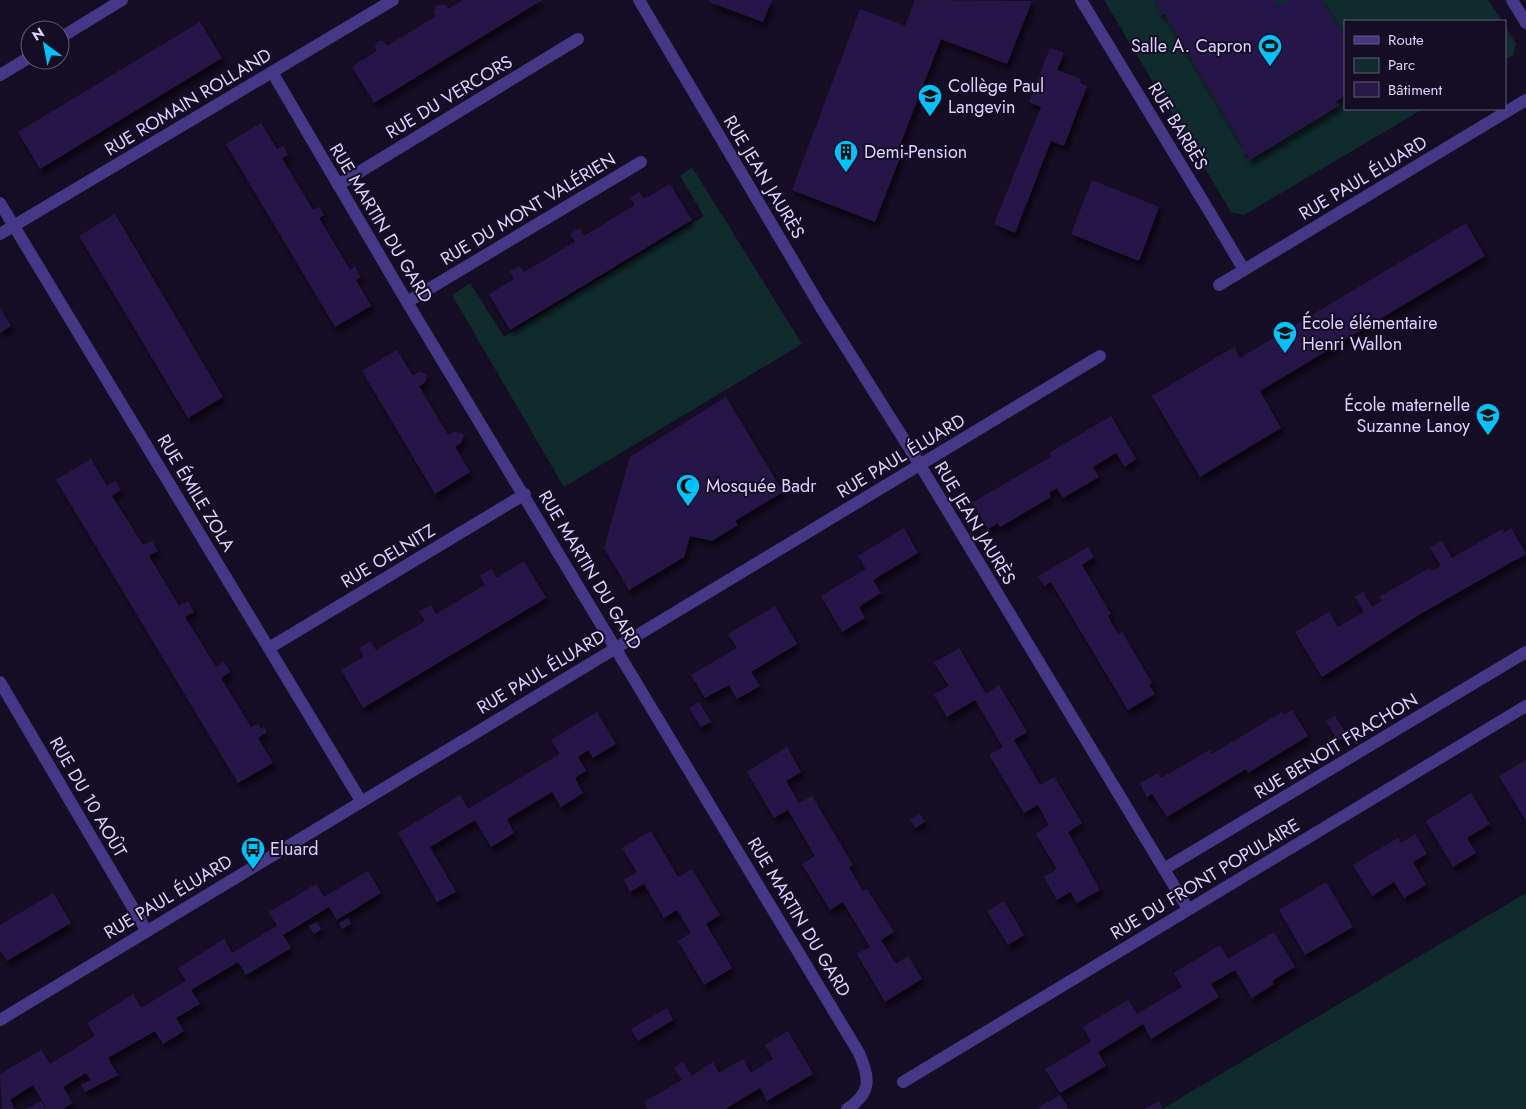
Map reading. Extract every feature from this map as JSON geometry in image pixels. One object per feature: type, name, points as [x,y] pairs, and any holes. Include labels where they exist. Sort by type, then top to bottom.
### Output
[{"type":"street","points":[[70,32],[122,0]]},
{"type":"street","name":"RUE ROMAIN ROLLAND","points":[[0,234],[393,0]]},
{"type":"street","name":"RUE JEAN JAURÈS","points":[[639,0],[820,306],[920,465],[1188,909]]},
{"type":"street","name":"RUE BARBÈS","points":[[1081,0],[1244,270]]},
{"type":"street","points":[[1512,0],[1526,23]]},
{"type":"street","name":"RUE DU VERCORS","points":[[338,185],[578,39]]},
{"type":"street","points":[[0,75],[20,63]]},
{"type":"street","name":"RUE MARTIN DU GARD","points":[[272,72],[407,302],[525,494],[860,1053],[868,1072],[865,1088],[860,1100],[847,1109]]},
{"type":"street","name":"RUE PAUL ÉLUARD","points":[[1219,286],[1526,100]]},
{"type":"street","name":"RUE DU MONT VALÉRIEN","points":[[407,302],[641,162]]},
{"type":"street","name":"RUE ÉMILE ZOLA","points":[[0,203],[360,802]]},
{"type":"street","name":"RUE PAUL ÉLUARD","points":[[0,1020],[146,930],[1100,356]]},
{"type":"street","name":"RUE OELNITZ","points":[[269,648],[525,494]]},
{"type":"street","name":"RUE BENOIT FRACHON","points":[[1164,869],[1526,652]]},
{"type":"street","name":"RUE DU 10 AOÛT","points":[[0,682],[146,930]]},
{"type":"street","name":"RUE DU FRONT POPULAIRE","points":[[903,1082],[1526,706]]},
{"type":"green space","points":[[1104,0],[1488,0],[1501,20],[1344,20],[1344,110],[1421,110],[1244,215],[1231,212]]},
{"type":"green space","points":[[1506,28],[1516,44],[1513,55],[1506,59]]},
{"type":"green space","points":[[692,167],[802,344],[564,487],[452,295],[470,283],[504,337],[704,216],[680,176]]},
{"type":"green space","points":[[1526,893],[1526,1109],[1162,1109]]},
{"type":"building","points":[[463,0],[542,0],[374,103],[352,67],[377,51],[375,47],[378,41],[383,41],[387,46],[436,16],[434,12],[436,5],[445,5],[448,9]]},
{"type":"building","points":[[709,0],[772,0],[763,22],[709,2]]},
{"type":"building","points":[[915,0],[1032,1],[1007,64],[941,39],[897,153],[901,155],[875,222],[792,190],[860,9],[905,26]]},
{"type":"building","name":"Salle A. Capron","points":[[1152,0],[1275,0],[1278,6],[1288,0],[1322,0],[1344,36],[1344,96],[1336,102],[1340,105],[1248,161],[1247,153],[1244,154],[1241,148],[1243,147],[1164,13],[1161,15],[1157,9],[1160,7],[1157,2],[1154,3]]},
{"type":"building","points":[[200,22],[222,58],[40,169],[18,132]]},
{"type":"building","points":[[1050,48],[1064,53],[1057,70],[1081,79],[1080,83],[1087,86],[1064,146],[1051,141],[1015,233],[994,224],[1041,107],[1029,102]]},
{"type":"building","points":[[261,123],[277,149],[283,146],[288,155],[282,158],[313,210],[319,207],[324,215],[319,218],[350,270],[355,267],[361,277],[356,280],[371,306],[335,327],[226,144]]},
{"type":"building","points":[[1092,180],[1159,207],[1139,261],[1071,234]]},
{"type":"building","points":[[670,184],[692,220],[510,330],[489,294],[514,279],[510,271],[519,266],[524,272],[575,242],[570,234],[580,228],[584,236],[635,205],[630,198],[639,192],[644,199]]},
{"type":"building","points":[[115,214],[223,397],[188,418],[79,236]]},
{"type":"building","points":[[1466,223],[1485,256],[1260,391],[1281,428],[1200,477],[1152,396],[1234,347],[1240,358]]},
{"type":"building","points":[[0,308],[11,326],[0,333]]},
{"type":"building","points":[[397,350],[413,376],[419,372],[427,375],[425,383],[419,386],[448,435],[454,432],[462,433],[464,436],[461,443],[455,447],[470,472],[435,494],[362,371]]},
{"type":"building","name":"Mosquée Badr","points":[[726,397],[783,492],[735,521],[738,525],[712,541],[690,536],[684,557],[629,590],[604,548],[630,457]]},
{"type":"building","points":[[1111,416],[1136,459],[1125,467],[1116,453],[1093,467],[1099,477],[1063,498],[1057,488],[1049,493],[1051,497],[1000,527],[998,523],[988,529],[972,503],[1052,456],[1049,453]]},
{"type":"building","points":[[91,459],[107,486],[115,481],[121,490],[112,496],[143,545],[152,541],[158,551],[149,556],[179,606],[188,601],[194,612],[185,617],[216,667],[224,662],[230,672],[221,678],[251,727],[258,724],[261,729],[264,727],[267,732],[258,738],[273,763],[238,783],[56,480]]},
{"type":"building","points":[[904,528],[918,553],[873,580],[881,593],[859,607],[865,618],[842,632],[821,596],[866,569],[858,556]]},
{"type":"building","points":[[1511,528],[1526,554],[1422,613],[1322,677],[1295,632],[1329,612],[1338,627],[1364,612],[1355,597],[1363,592],[1372,607],[1382,601],[1379,597],[1430,568],[1432,571],[1441,566],[1430,548],[1442,541],[1452,558],[1502,529],[1504,533]]},
{"type":"building","points":[[1088,547],[1094,557],[1082,565],[1111,614],[1108,616],[1113,626],[1119,634],[1122,632],[1152,683],[1149,685],[1155,694],[1128,710],[1051,582],[1044,586],[1038,576]]},
{"type":"building","points":[[524,561],[546,598],[363,708],[341,670],[364,657],[359,648],[370,641],[376,650],[425,621],[419,611],[431,605],[436,614],[485,585],[480,576],[491,569],[497,578]]},
{"type":"building","points":[[775,606],[797,644],[751,672],[760,686],[737,699],[729,685],[705,698],[691,675],[737,648],[728,634]]},
{"type":"building","points":[[959,648],[986,694],[999,685],[1027,732],[1014,740],[1040,785],[1054,777],[1082,823],[1068,832],[1100,890],[1077,903],[1070,892],[1057,900],[1044,877],[1057,869],[1036,834],[1049,825],[1038,805],[1024,813],[989,755],[1003,747],[975,700],[947,717],[934,695],[949,686],[934,663]]},
{"type":"building","points":[[699,702],[711,722],[701,727],[689,708]]},
{"type":"building","points":[[1292,710],[1308,736],[1248,773],[1246,769],[1167,817],[1152,794],[1147,797],[1140,783],[1158,773],[1161,778],[1210,750],[1212,754],[1282,712],[1284,715]]},
{"type":"building","points":[[597,712],[616,744],[593,758],[588,750],[578,757],[586,771],[575,778],[583,793],[561,807],[552,792],[507,819],[514,833],[491,847],[475,820],[430,847],[456,892],[437,902],[398,833],[460,795],[468,809],[560,754],[551,740]]},
{"type":"building","points":[[1335,716],[1347,736],[1338,741],[1326,721]]},
{"type":"building","points":[[787,747],[801,772],[786,781],[799,803],[812,796],[853,865],[849,867],[863,891],[867,889],[894,932],[881,940],[896,964],[908,956],[922,979],[885,1002],[857,954],[870,947],[843,902],[830,910],[802,864],[815,856],[788,810],[774,818],[747,772]]},
{"type":"building","points":[[1526,760],[1526,821],[1499,776]]},
{"type":"building","points":[[1471,793],[1490,824],[1467,838],[1476,853],[1453,867],[1426,821]]},
{"type":"building","points":[[920,814],[925,822],[915,828],[910,819]]},
{"type":"building","points":[[651,831],[678,877],[692,869],[720,915],[706,924],[732,968],[704,985],[678,941],[691,933],[677,910],[664,918],[644,884],[630,892],[624,880],[637,872],[622,848]]},
{"type":"building","points":[[1415,834],[1427,854],[1413,862],[1426,885],[1404,898],[1394,882],[1372,896],[1353,865],[1398,838],[1401,843]]},
{"type":"building","points":[[368,871],[381,893],[337,920],[329,907],[283,935],[291,948],[246,975],[238,962],[191,990],[200,1004],[176,1018],[184,1031],[163,1044],[155,1031],[108,1058],[118,1075],[85,1092],[81,1085],[91,1080],[86,1073],[63,1087],[73,1103],[63,1109],[47,1109],[33,1085],[10,1100],[15,1109],[2,1109],[0,1074],[41,1050],[50,1064],[95,1036],[87,1023],[133,994],[141,1008],[186,981],[178,968],[224,939],[232,953],[277,926],[269,912],[316,884],[324,897]]},
{"type":"building","points":[[1326,882],[1353,927],[1305,955],[1279,910]]},
{"type":"building","points":[[53,893],[71,923],[7,961],[0,950],[0,925]]},
{"type":"building","points":[[1004,901],[1024,935],[1008,945],[987,911]]},
{"type":"building","points":[[348,918],[351,924],[342,929],[339,923]]},
{"type":"building","points":[[317,922],[321,929],[314,934],[309,926]]},
{"type":"building","points":[[1274,932],[1295,967],[1272,981],[1274,984],[1252,998],[1235,970],[1211,984],[1219,997],[1151,1039],[1143,1024],[1098,1052],[1106,1066],[1060,1093],[1045,1069],[1091,1042],[1083,1027],[1128,1000],[1137,1014],[1182,987],[1174,973],[1220,945],[1228,959]]},
{"type":"building","points":[[667,1008],[673,1020],[638,1041],[631,1029]]},
{"type":"building","points":[[788,1031],[813,1074],[767,1101],[760,1088],[725,1109],[648,1109],[644,1102],[682,1080],[674,1068],[683,1062],[692,1076],[713,1062],[719,1073],[743,1059],[751,1073],[773,1059],[765,1045]]},
{"type":"building","points":[[1060,1095],[1069,1109],[1036,1109]]},
{"type":"building","points":[[41,1101],[46,1109],[27,1109]]},
{"type":"building","points":[[1159,1101],[1163,1109],[1145,1109]]},
{"type":"place","name":"Salle A. Capron","points":[[1270,67]]},
{"type":"place","name":"Collège Paul Langevin","points":[[930,117]]},
{"type":"place","name":"Demi-Pension","points":[[846,173]]},
{"type":"place","name":"École élémentaire Henri Wallon","points":[[1285,354]]},
{"type":"place","name":"École maternelle Suzanne Lanoy","points":[[1488,436]]},
{"type":"place","name":"Mosquée Badr","points":[[688,507]]},
{"type":"place","name":"Eluard","points":[[253,870]]}]
